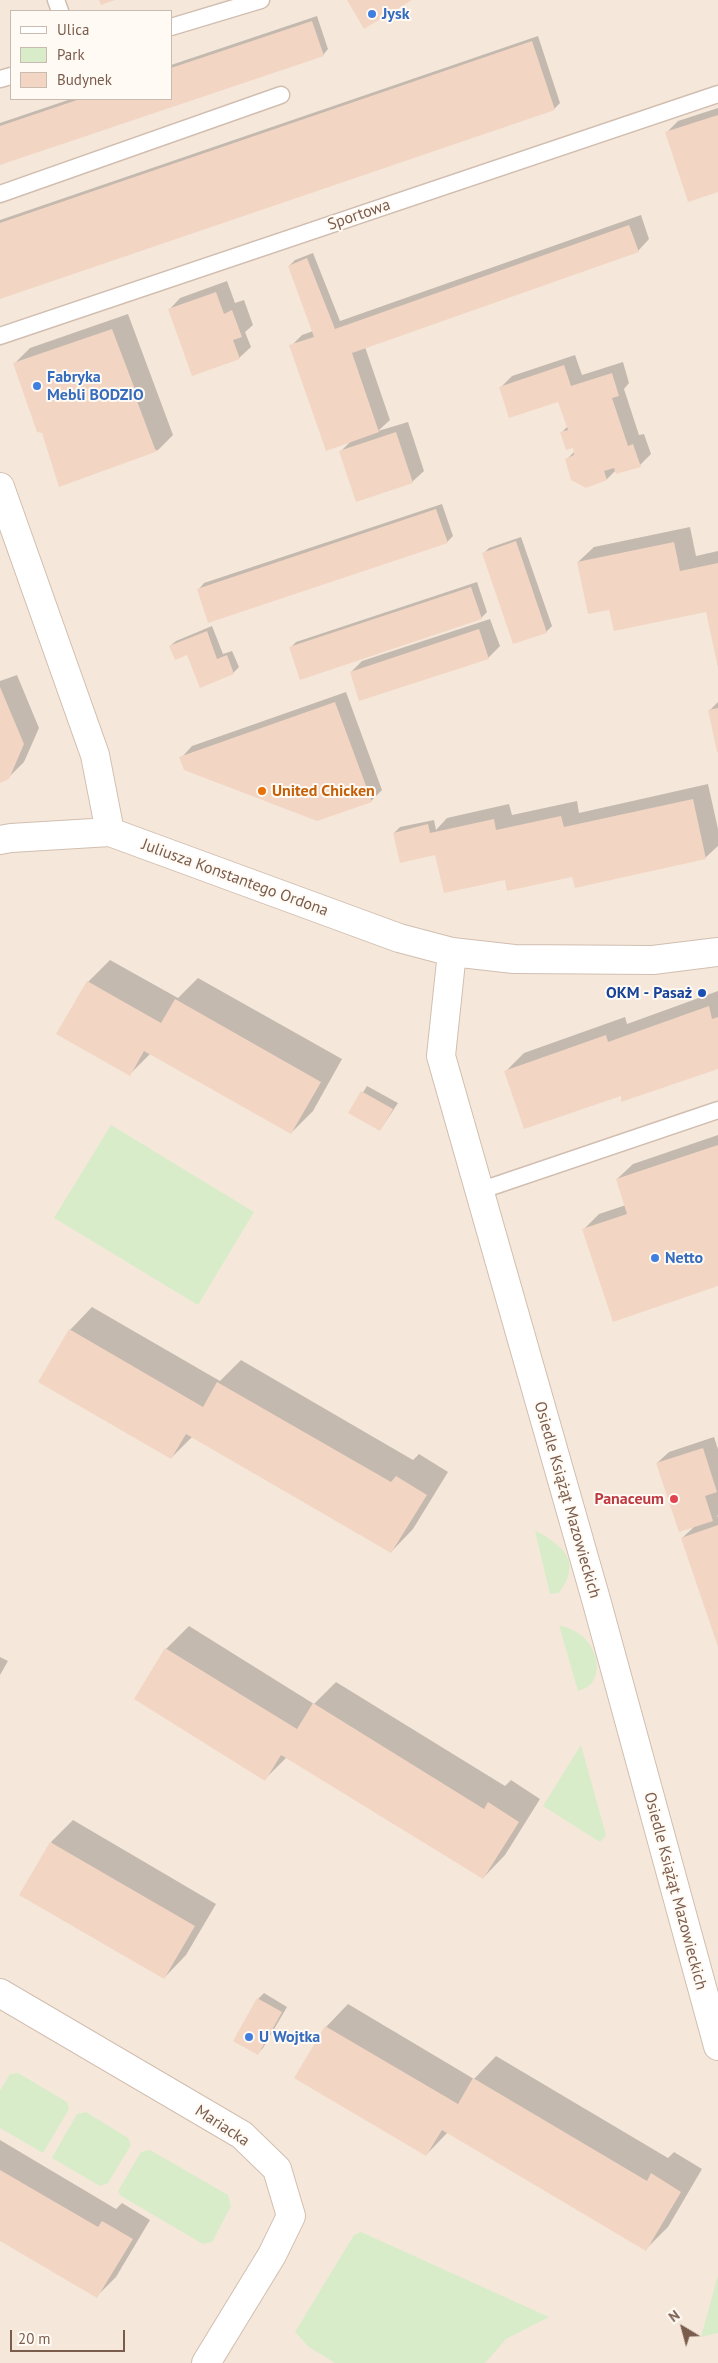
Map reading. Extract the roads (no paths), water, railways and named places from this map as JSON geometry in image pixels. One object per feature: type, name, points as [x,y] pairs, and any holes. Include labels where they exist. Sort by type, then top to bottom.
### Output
[{"type":"street","points":[[0,487],[95,755],[110,832],[0,840]]},
{"type":"street","name":"Juliusza Konstantego Ordona","points":[[110,832],[399,938],[452,952],[514,959],[623,960],[653,960],[718,952]]},
{"type":"street","name":"Osiedle Książąt Mazowieckich","points":[[452,952],[441,1056],[597,1602],[718,2046]]},
{"type":"street","name":"Mariacka","points":[[0,1994],[242,2135],[277,2169],[291,2216],[272,2255],[206,2363]]},
{"type":"lane","points":[[172,27],[261,0]]},
{"type":"lane","name":"Sportowa","points":[[0,336],[718,94]]},
{"type":"lane","points":[[0,194],[281,95]]},
{"type":"lane","points":[[479,1191],[718,1110]]},
{"type":"place","name":"Jysk","points":[[372,14]]},
{"type":"place","name":"Fabryka Mebli BODZIO","points":[[37,386]]},
{"type":"place","name":"United Chicken","points":[[262,791]]},
{"type":"place","name":"OKM - Pasaż","points":[[702,993]]},
{"type":"place","name":"Netto","points":[[655,1258]]},
{"type":"place","name":"Panaceum","points":[[674,1499]]},
{"type":"place","name":"U Wojtka","points":[[249,2037]]}]
